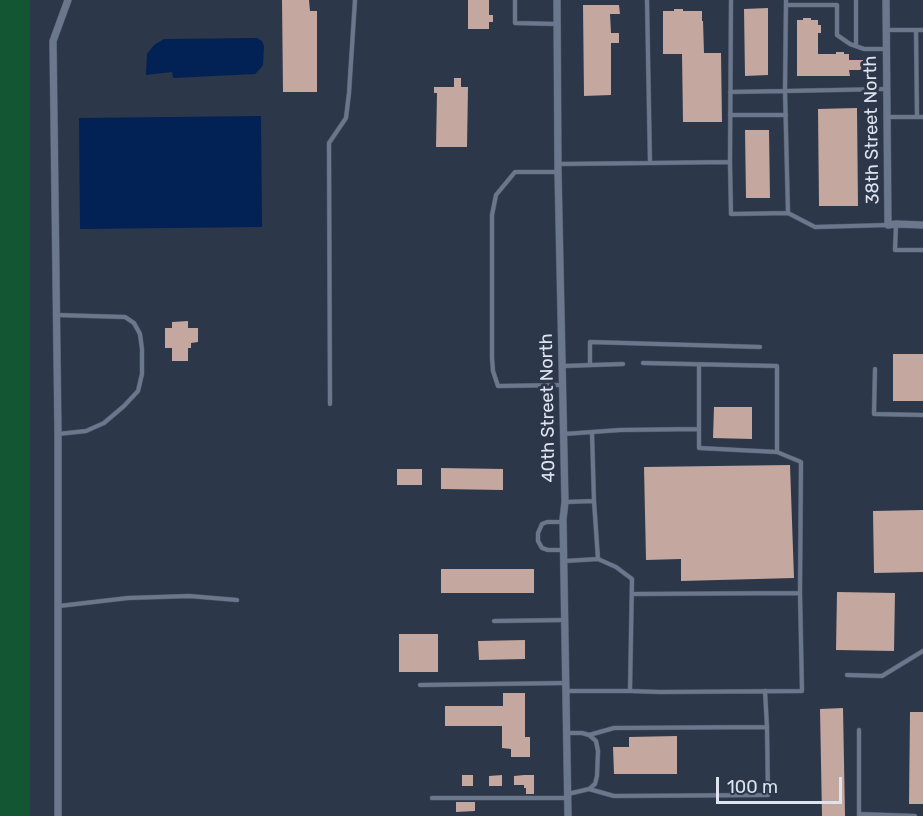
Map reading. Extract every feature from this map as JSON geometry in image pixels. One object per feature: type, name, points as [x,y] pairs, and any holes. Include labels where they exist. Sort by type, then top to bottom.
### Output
[{"type":"street","points":[[58,816],[58,434],[53,41],[68,0]]},
{"type":"street","name":"40th Street North","points":[[557,0],[568,816]]},
{"type":"street","name":"38th Street North","points":[[886,0],[886,117],[892,224],[923,225]]},
{"type":"lane","points":[[330,404],[329,143],[346,118],[350,93],[355,0]]},
{"type":"lane","points":[[515,0],[515,23],[557,24]]},
{"type":"lane","points":[[647,0],[650,163]]},
{"type":"lane","points":[[731,0],[731,214],[788,213],[815,227],[892,224],[895,250],[923,250]]},
{"type":"lane","points":[[856,0],[856,46]]},
{"type":"lane","points":[[788,213],[785,91],[786,3],[837,3],[837,34],[850,44],[864,49],[886,49]]},
{"type":"lane","points":[[886,30],[923,30]]},
{"type":"lane","points":[[916,30],[916,117]]},
{"type":"lane","points":[[916,59],[923,58]]},
{"type":"lane","points":[[730,92],[886,89]]},
{"type":"lane","points":[[730,115],[786,115]]},
{"type":"lane","points":[[886,117],[923,117]]},
{"type":"lane","points":[[559,164],[730,162]]},
{"type":"lane","points":[[558,172],[515,172],[496,195],[492,215],[492,358],[493,372],[498,386],[562,385]]},
{"type":"lane","points":[[57,315],[125,317],[134,323],[140,334],[142,349],[142,374],[138,391],[124,406],[104,423],[86,431],[58,434]]},
{"type":"lane","points":[[590,364],[590,342],[760,347]]},
{"type":"lane","points":[[643,363],[777,366],[777,452]]},
{"type":"lane","points":[[562,366],[623,364]]},
{"type":"lane","points":[[420,685],[566,687],[660,692],[802,691],[801,462],[777,452],[699,448],[699,364]]},
{"type":"lane","points":[[874,369],[874,414],[923,415]]},
{"type":"lane","points":[[563,434],[620,430],[699,429]]},
{"type":"lane","points":[[592,432],[598,559]]},
{"type":"lane","points":[[565,502],[594,501]]},
{"type":"lane","points":[[563,522],[542,524],[538,533],[538,541],[542,548],[548,550],[565,550]]},
{"type":"lane","points":[[565,561],[598,559],[616,567],[632,579],[630,691]]},
{"type":"lane","points":[[632,594],[800,593]]},
{"type":"lane","points":[[58,606],[128,598],[189,596],[237,600]]},
{"type":"lane","points":[[494,621],[566,620]]},
{"type":"lane","points":[[847,675],[882,676],[923,651]]},
{"type":"lane","points":[[589,789],[614,796],[768,795],[765,691]]},
{"type":"lane","points":[[589,735],[614,728],[766,728]]},
{"type":"lane","points":[[859,730],[859,815],[915,816]]},
{"type":"lane","points":[[432,798],[567,796],[589,789],[595,784],[597,776],[596,741],[582,733],[567,733]]},
{"type":"green space","points":[[0,0],[30,0],[30,816],[0,816]]},
{"type":"water","points":[[257,38],[264,46],[263,65],[255,74],[173,78],[172,72],[146,75],[147,54],[154,45],[164,39]]},
{"type":"water","points":[[261,116],[262,227],[80,229],[79,118]]},
{"type":"building","points":[[282,0],[309,0],[310,11],[317,11],[317,92],[283,92]]},
{"type":"building","points":[[468,0],[489,0],[489,15],[493,15],[493,22],[489,22],[489,29],[468,29]]},
{"type":"building","points":[[583,5],[619,5],[620,14],[610,14],[611,33],[619,33],[619,43],[611,43],[611,95],[584,96]]},
{"type":"building","points":[[768,8],[768,75],[745,76],[744,9]]},
{"type":"building","points":[[674,9],[702,11],[704,53],[721,53],[722,122],[683,122],[682,54],[663,54],[663,11],[674,11]]},
{"type":"building","points":[[803,18],[818,20],[818,25],[821,25],[821,33],[818,33],[818,54],[844,52],[844,54],[849,54],[849,60],[863,60],[863,70],[849,70],[850,76],[797,76],[797,20],[803,20]]},
{"type":"building","points":[[454,78],[461,78],[461,87],[468,87],[467,147],[436,147],[437,93],[434,93],[434,87],[454,87]]},
{"type":"building","points":[[857,108],[858,206],[819,206],[818,109]]},
{"type":"building","points":[[745,130],[769,130],[770,198],[746,198]]},
{"type":"building","points":[[188,321],[188,328],[198,328],[198,342],[191,343],[191,348],[188,348],[188,361],[172,361],[172,348],[165,348],[165,328],[172,328],[172,322]]},
{"type":"building","points":[[893,354],[923,354],[923,401],[893,401]]},
{"type":"building","points":[[714,407],[752,407],[752,439],[713,438]]},
{"type":"building","points":[[790,465],[794,578],[681,581],[681,559],[646,560],[644,467]]},
{"type":"building","points":[[441,468],[503,469],[503,490],[441,489]]},
{"type":"building","points":[[397,469],[422,469],[422,485],[397,485]]},
{"type":"building","points":[[923,510],[923,572],[874,573],[873,511]]},
{"type":"building","points":[[441,569],[534,569],[534,593],[441,593]]},
{"type":"building","points":[[837,592],[895,593],[894,651],[836,650]]},
{"type":"building","points":[[399,634],[438,634],[438,672],[399,672]]},
{"type":"building","points":[[525,640],[525,659],[479,660],[478,641]]},
{"type":"building","points":[[503,693],[525,693],[525,737],[530,737],[530,757],[511,757],[511,749],[502,748],[502,726],[445,726],[445,706],[503,706]]},
{"type":"building","points":[[843,708],[845,816],[822,816],[820,709]]},
{"type":"building","points":[[910,712],[923,712],[923,804],[909,804]]},
{"type":"building","points":[[677,736],[677,774],[614,774],[613,747],[629,747],[629,737]]},
{"type":"building","points":[[462,775],[473,775],[473,786],[462,786]]},
{"type":"building","points":[[502,775],[502,786],[489,786],[489,776]]},
{"type":"building","points":[[534,775],[534,794],[526,794],[524,785],[514,785],[514,776]]},
{"type":"building","points":[[456,802],[475,802],[475,811],[456,812]]}]
